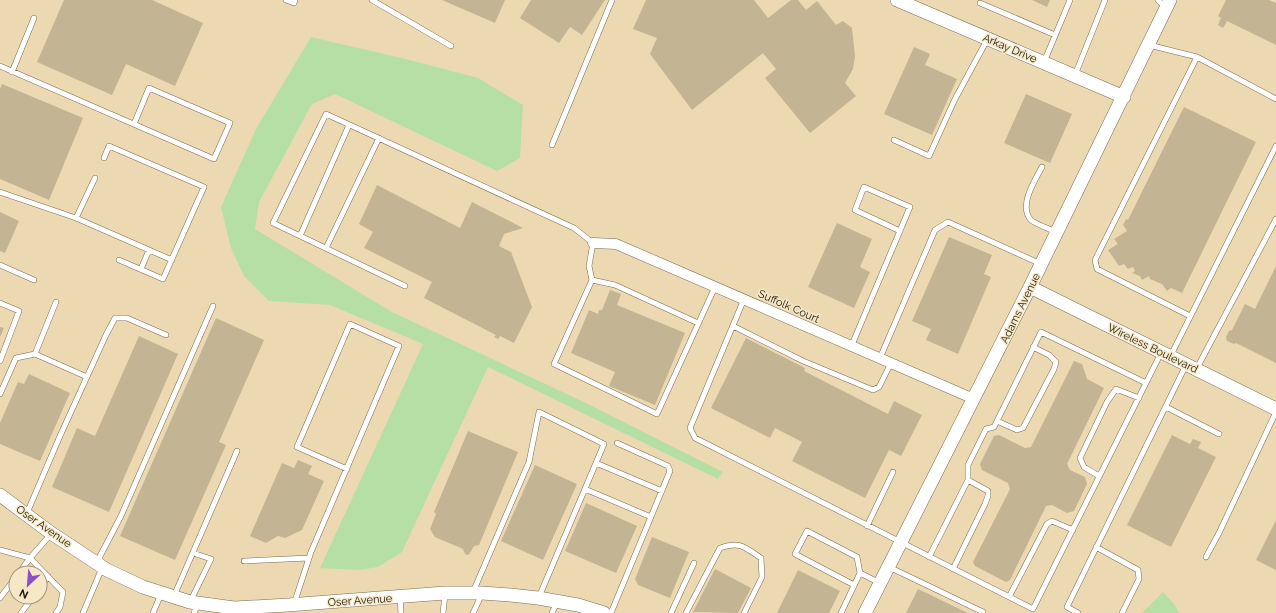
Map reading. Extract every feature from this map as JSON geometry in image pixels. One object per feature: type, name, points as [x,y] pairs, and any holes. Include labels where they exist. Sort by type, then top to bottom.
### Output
[{"type":"street","name":"Arkay Drive","points":[[897,0],[1124,97]]},
{"type":"street","name":"Adams Avenue","points":[[865,613],[1042,264],[1149,45],[1165,3]]},
{"type":"street","name":"Suffolk Court","points":[[593,243],[616,244],[974,399]]},
{"type":"street","name":"Wireless Boulevard","points":[[1030,287],[1276,410]]},
{"type":"street","name":"Oser Avenue","points":[[0,495],[52,533],[100,565],[143,587],[174,596],[194,606],[234,608],[318,605],[445,593],[478,593],[538,598],[555,607],[578,605],[604,613]]},
{"type":"lane","points":[[286,0],[294,3],[295,0]]},
{"type":"lane","points":[[372,0],[451,46]]},
{"type":"lane","points":[[552,145],[612,0]]},
{"type":"lane","points":[[1044,62],[1070,0]]},
{"type":"lane","points":[[1074,76],[1105,0]]},
{"type":"lane","points":[[980,3],[1055,35]]},
{"type":"lane","points":[[12,72],[34,18]]},
{"type":"lane","points":[[894,140],[929,156],[955,99],[988,39]]},
{"type":"lane","points":[[1149,45],[1196,57],[1276,99]]},
{"type":"lane","points":[[1190,316],[1097,268],[1095,260],[1196,57]]},
{"type":"lane","points":[[0,66],[214,159],[230,123],[149,88],[134,124]]},
{"type":"lane","points":[[405,286],[273,223],[326,114],[574,228],[593,243],[589,266],[592,280],[554,364],[657,414],[715,287]]},
{"type":"lane","points":[[300,236],[350,125]]},
{"type":"lane","points":[[326,248],[379,138]]},
{"type":"lane","points":[[104,158],[109,146],[204,187],[164,279],[119,260]]},
{"type":"lane","points":[[744,300],[690,428],[694,438],[1033,609],[1146,383],[1190,316],[1276,146]]},
{"type":"lane","points":[[1042,167],[1029,194],[1026,205],[1028,215],[1031,220],[1057,232]]},
{"type":"lane","points":[[76,218],[95,178]]},
{"type":"lane","points":[[851,346],[900,231],[910,207],[864,187],[855,210],[900,231]]},
{"type":"lane","points":[[0,192],[76,218],[172,260]]},
{"type":"lane","points":[[1078,613],[1067,607],[1166,407],[1192,367],[1276,219]]},
{"type":"lane","points":[[880,358],[935,230],[948,222],[1042,264]]},
{"type":"lane","points":[[141,269],[149,250]]},
{"type":"lane","points":[[0,265],[34,280]]},
{"type":"lane","points":[[592,280],[615,285],[698,323]]},
{"type":"lane","points":[[35,354],[56,302]]},
{"type":"lane","points":[[0,303],[19,311],[0,361]]},
{"type":"lane","points":[[83,613],[100,565],[213,306]]},
{"type":"lane","points":[[26,514],[106,335],[116,318],[127,318],[166,335]]},
{"type":"lane","points":[[289,606],[400,346],[350,324],[297,447],[347,468]]},
{"type":"lane","points":[[733,326],[803,361],[873,390],[879,387],[891,363]]},
{"type":"lane","points":[[929,557],[968,480],[968,465],[986,429],[994,427],[1041,332],[1146,383]]},
{"type":"lane","points":[[997,421],[1017,430],[1023,428],[1054,369],[1056,362],[1049,355],[1033,347]]},
{"type":"lane","points":[[0,394],[16,358],[35,354],[87,377]]},
{"type":"lane","points":[[1100,476],[1084,467],[1080,458],[1107,402],[1116,389],[1139,398]]},
{"type":"lane","points":[[1166,407],[1220,434]]},
{"type":"lane","points":[[1206,557],[1219,533],[1276,410]]},
{"type":"lane","points":[[473,613],[478,593],[529,462],[538,412],[604,444],[538,598]]},
{"type":"lane","points":[[604,613],[651,517],[670,471],[668,466],[617,443]]},
{"type":"lane","points":[[174,596],[237,451]]},
{"type":"lane","points":[[596,463],[662,491]]},
{"type":"lane","points":[[867,526],[893,472]]},
{"type":"lane","points":[[953,569],[988,496],[988,491],[968,480]]},
{"type":"lane","points":[[585,489],[651,517]]},
{"type":"lane","points":[[1009,597],[1047,524],[1052,521],[1073,530]]},
{"type":"lane","points":[[841,613],[860,573],[857,557],[807,530],[795,554],[854,585]]},
{"type":"lane","points":[[25,565],[52,533]]},
{"type":"lane","points":[[686,613],[720,548],[731,544],[742,546],[761,558],[762,577],[744,613]]},
{"type":"lane","points":[[1096,547],[1138,570],[1139,579],[1122,613]]},
{"type":"lane","points":[[0,550],[30,558],[37,565]]},
{"type":"lane","points":[[193,553],[211,559],[194,606]]},
{"type":"lane","points":[[244,561],[309,558]]},
{"type":"lane","points":[[671,613],[694,563]]},
{"type":"lane","points":[[889,567],[983,612],[982,613]]},
{"type":"lane","points":[[860,573],[880,583]]},
{"type":"lane","points":[[48,576],[63,592],[60,607],[56,613]]},
{"type":"lane","points":[[0,598],[8,588]]},
{"type":"lane","points":[[153,613],[161,593]]},
{"type":"lane","points":[[442,613],[445,593]]},
{"type":"lane","points":[[400,597],[401,613]]},
{"type":"shaded area","points":[[0,0],[1276,0],[1276,613],[0,613]]},
{"type":"green space","points":[[311,37],[406,59],[478,78],[523,105],[520,158],[497,171],[335,94],[312,104],[259,202],[255,229],[392,312],[584,402],[723,472],[718,479],[488,367],[402,552],[378,567],[360,570],[320,568],[423,344],[330,305],[269,301],[244,276],[231,248],[221,207],[256,129]]},
{"type":"green space","points":[[1163,592],[1175,605],[1179,613],[1142,613]]},
{"type":"building","points":[[64,0],[152,0],[203,23],[175,86],[126,64],[112,95],[37,62]]},
{"type":"building","points":[[442,0],[505,0],[495,23]]},
{"type":"building","points":[[531,0],[605,0],[582,35],[570,27],[559,43],[520,18]]},
{"type":"building","points":[[646,0],[754,0],[768,18],[791,0],[798,0],[806,10],[817,1],[836,25],[843,21],[852,28],[855,56],[853,69],[845,83],[856,96],[810,133],[765,78],[776,69],[763,53],[692,110],[650,54],[657,38],[633,29]]},
{"type":"building","points":[[1032,0],[1050,0],[1047,7]]},
{"type":"building","points":[[1226,0],[1269,0],[1276,3],[1276,45],[1227,21],[1223,28],[1218,25],[1221,18],[1218,16]]},
{"type":"building","points":[[914,47],[930,54],[925,65],[957,79],[932,135],[884,114]]},
{"type":"building","points":[[2,84],[83,118],[49,200],[0,179],[0,89]]},
{"type":"building","points":[[1026,94],[1072,114],[1050,163],[1004,143]]},
{"type":"building","points":[[1184,107],[1256,142],[1182,293],[1171,288],[1167,291],[1162,284],[1150,279],[1149,276],[1142,280],[1140,276],[1132,273],[1135,271],[1133,267],[1128,269],[1124,264],[1119,266],[1108,250],[1118,244],[1114,239],[1127,231],[1123,225],[1126,219],[1128,220]]},
{"type":"building","points":[[377,185],[460,228],[472,202],[523,228],[504,234],[499,246],[511,252],[532,307],[514,343],[500,336],[498,339],[494,337],[496,335],[424,298],[432,282],[364,248],[373,232],[359,224]]},
{"type":"building","points":[[0,212],[19,221],[5,253],[0,251]]},
{"type":"building","points":[[837,223],[872,239],[860,267],[870,272],[854,308],[808,287]]},
{"type":"building","points":[[949,237],[992,255],[984,274],[991,277],[958,354],[926,340],[931,329],[912,321]]},
{"type":"building","points":[[1276,266],[1276,363],[1236,343],[1234,344],[1227,341],[1226,337],[1229,331],[1232,330],[1245,304],[1255,309]]},
{"type":"building","points":[[610,290],[621,294],[617,305],[685,333],[655,405],[609,386],[615,372],[571,353],[589,310],[598,314],[599,310],[602,310]]},
{"type":"building","points":[[216,318],[264,340],[219,442],[226,445],[175,560],[120,536]]},
{"type":"building","points":[[0,327],[4,328],[0,337]]},
{"type":"building","points":[[139,336],[178,354],[109,512],[52,487],[77,428],[95,436]]},
{"type":"building","points":[[746,338],[805,368],[804,371],[888,414],[894,401],[922,415],[901,456],[889,450],[865,498],[792,461],[802,442],[775,428],[770,438],[711,408]]},
{"type":"building","points":[[1074,361],[1082,364],[1087,379],[1104,388],[1067,464],[1070,470],[1085,477],[1087,484],[1074,511],[1067,513],[1052,505],[1046,506],[1010,580],[1006,582],[975,566],[973,562],[1010,489],[1008,483],[982,470],[980,464],[994,436],[999,435],[1025,448],[1031,447]]},
{"type":"building","points":[[29,374],[70,393],[40,461],[0,444],[0,423],[18,382],[24,384]]},
{"type":"building","points":[[468,431],[518,452],[479,545],[474,546],[468,555],[465,554],[463,549],[435,537],[430,529],[436,514],[434,512]]},
{"type":"building","points":[[1172,435],[1190,444],[1193,439],[1201,442],[1198,448],[1216,457],[1171,547],[1127,525]]},
{"type":"building","points":[[298,460],[312,466],[308,474],[324,481],[302,530],[285,538],[278,536],[266,543],[250,536],[282,463],[294,468]]},
{"type":"building","points":[[535,465],[577,484],[543,560],[501,541]]},
{"type":"building","points":[[586,503],[637,526],[616,573],[565,551]]},
{"type":"building","points":[[1276,520],[1276,570],[1256,560]]},
{"type":"building","points":[[652,537],[689,552],[670,598],[638,585],[635,579]]},
{"type":"building","points":[[715,569],[751,588],[738,613],[693,612]]},
{"type":"building","points":[[798,570],[840,591],[829,613],[777,613]]},
{"type":"building","points":[[918,589],[968,613],[906,613]]}]
